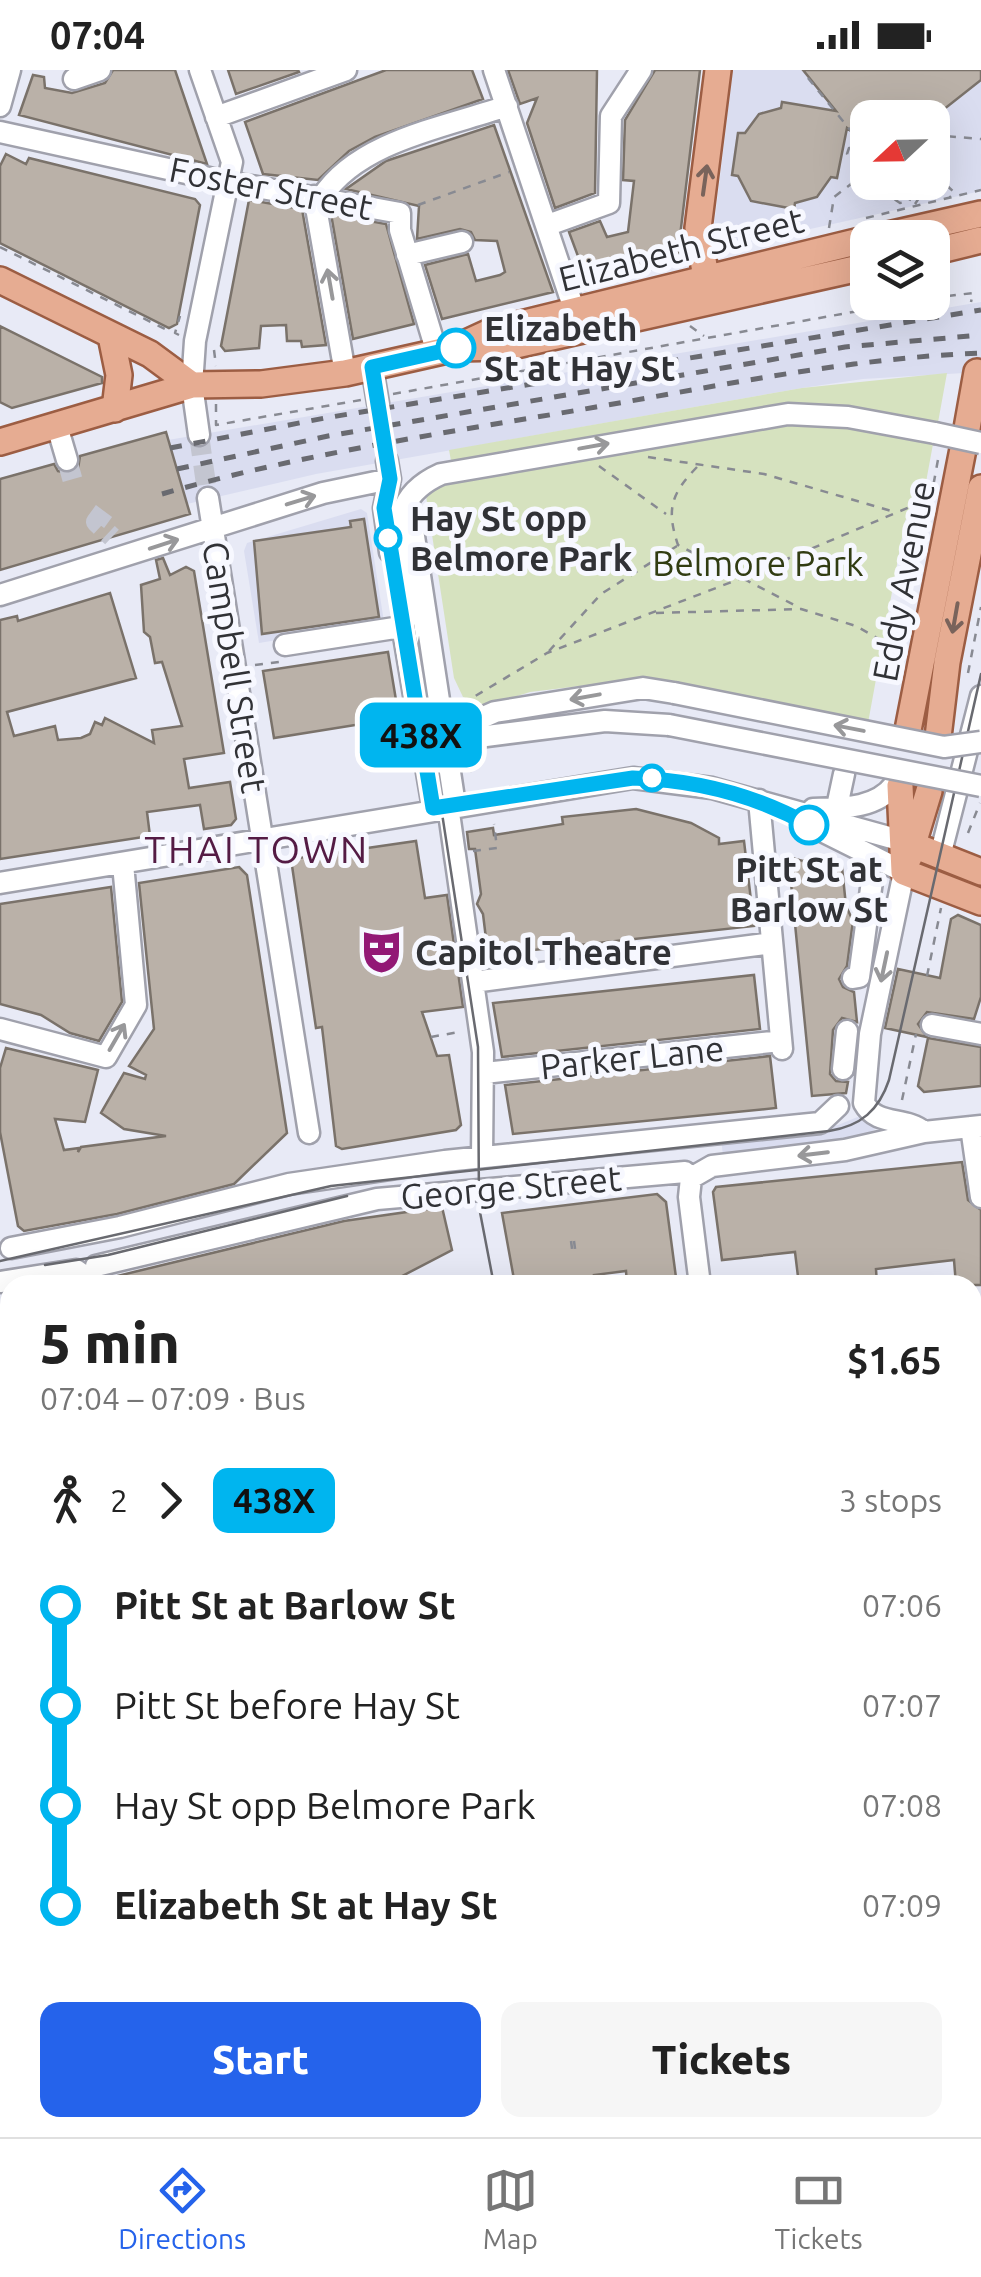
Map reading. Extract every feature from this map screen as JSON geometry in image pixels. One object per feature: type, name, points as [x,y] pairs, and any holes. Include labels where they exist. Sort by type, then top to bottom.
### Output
[{"type":"main road","points":[[708,289],[698,228],[718,70]]},
{"type":"main road","points":[[981,218],[960,220],[981,267]]},
{"type":"main road","name":"Elizabeth Street","points":[[0,442],[192,385],[261,384],[345,373],[446,351],[507,348],[708,289],[816,250],[850,243]]},
{"type":"main road","name":"Elizabeth Street","points":[[446,351],[492,331],[575,312],[850,269]]},
{"type":"main road","points":[[0,280],[150,354],[192,385]]},
{"type":"main road","points":[[112,336],[119,375],[115,409]]},
{"type":"main road","name":"Eddy Avenue","points":[[908,730],[958,439],[977,372]]},
{"type":"main road","name":"Eddy Avenue","points":[[938,737],[946,662],[981,488]]},
{"type":"main road","points":[[897,785],[908,844]]},
{"type":"main road","points":[[929,791],[908,844],[904,872],[981,902]]},
{"type":"main road","points":[[908,844],[981,872]]},
{"type":"street","points":[[0,106],[10,70]]},
{"type":"street","points":[[74,79],[100,70]]},
{"type":"street","points":[[200,70],[232,162],[195,341],[192,385],[208,430]]},
{"type":"street","points":[[216,117],[346,70]]},
{"type":"street","points":[[494,70],[575,312]]},
{"type":"street","points":[[548,225],[609,203],[611,116],[642,70]]},
{"type":"street","points":[[345,373],[318,197],[335,177],[370,154],[506,106]]},
{"type":"street","name":"Foster Street","points":[[0,132],[228,182],[408,209],[407,255],[446,351]]},
{"type":"street","points":[[407,255],[462,242]]},
{"type":"street","points":[[372,367],[378,400]]},
{"type":"street","points":[[285,645],[404,635],[413,625],[400,543],[407,500],[427,480],[441,474],[770,416],[848,417],[958,439]]},
{"type":"street","points":[[57,426],[67,460]]},
{"type":"street","points":[[389,470],[407,500],[438,689],[464,732]]},
{"type":"street","points":[[0,595],[340,489],[389,470]]},
{"type":"street","points":[[389,470],[384,508],[418,716],[445,806],[483,980],[482,1157]]},
{"type":"street","name":"Campbell Street","points":[[208,498],[309,1133]]},
{"type":"street","points":[[112,537],[118,558]]},
{"type":"street","points":[[445,806],[447,762],[464,732],[495,712],[643,688],[944,746],[981,742]]},
{"type":"street","points":[[940,856],[981,696]]},
{"type":"street","points":[[418,716],[464,732],[605,721],[669,725],[981,786]]},
{"type":"street","points":[[834,822],[844,774]]},
{"type":"street","points":[[0,882],[633,778],[665,779],[758,800],[908,844]]},
{"type":"street","points":[[834,822],[880,799],[897,785]]},
{"type":"street","points":[[483,980],[772,943],[758,800]]},
{"type":"street","points":[[781,809],[834,822],[904,872]]},
{"type":"street","points":[[0,1029],[106,1057],[136,1005],[123,864]]},
{"type":"street","name":"George Street","points":[[904,872],[864,1069],[864,1104],[870,1114],[911,1123],[924,1132]]},
{"type":"street","points":[[852,978],[860,977],[872,881]]},
{"type":"street","name":"Parker Lane","points":[[484,1073],[782,1045],[772,943]]},
{"type":"street","points":[[925,1024],[980,1035]]},
{"type":"street","points":[[843,1068],[846,1031]]},
{"type":"street","name":"George Street","points":[[11,1248],[120,1227],[289,1184],[482,1157],[820,1123],[838,1106]]},
{"type":"street","points":[[976,1126],[981,1197]]},
{"type":"street","name":"George Street","points":[[44,1275],[76,1270],[97,1275],[390,1197],[684,1172],[691,1178],[712,1166],[845,1150],[924,1132],[976,1126]]},
{"type":"street","points":[[691,1178],[689,1197],[699,1275]]},
{"type":"path","points":[[808,78],[850,130]]},
{"type":"path","points":[[950,137],[981,140]]},
{"type":"path","points":[[408,209],[510,172]]},
{"type":"path","points":[[816,250],[830,226],[834,197],[850,184]]},
{"type":"path","points":[[915,206],[928,186],[943,188],[960,220]]},
{"type":"path","points":[[882,220],[890,200]]},
{"type":"path","points":[[0,247],[167,330]]},
{"type":"path","points":[[950,296],[973,293],[971,302]]},
{"type":"path","points":[[208,430],[850,312]]},
{"type":"path","points":[[689,325],[706,338]]},
{"type":"path","points":[[216,350],[216,362]]},
{"type":"path","points":[[546,653],[742,578],[930,498],[958,439]]},
{"type":"path","points":[[636,455],[782,478],[895,512]]},
{"type":"path","points":[[608,460],[594,462],[668,516]]},
{"type":"path","points":[[699,465],[674,490],[668,516],[678,545],[801,609],[856,626],[900,651]]},
{"type":"path","points":[[468,780],[464,732],[601,594],[678,545]]},
{"type":"path","points":[[968,675],[981,608]]},
{"type":"path","points":[[652,613],[801,609]]},
{"type":"path","points":[[968,833],[980,801]]},
{"type":"path","points":[[467,852],[497,848],[494,824]]},
{"type":"path","points":[[927,976],[941,906]]},
{"type":"path","points":[[902,1100],[925,1024]]},
{"type":"path","points":[[431,1037],[462,1032]]},
{"type":"path","points":[[573,1241],[574,1256]]},
{"type":"shaded area","points":[[733,70],[981,70],[981,191],[950,198],[950,100],[850,100],[850,200],[940,200],[711,251]]},
{"type":"shaded area","points":[[981,302],[981,372],[863,379],[802,388],[316,474],[187,504],[168,440],[875,320],[950,320],[950,307]]},
{"type":"shaded area","points":[[361,509],[367,513],[384,622],[259,643],[244,551],[247,543]]},
{"type":"shaded area","points":[[860,1116],[877,1128],[858,1139],[723,1156],[721,1138],[838,1125]]},
{"type":"green space","points":[[947,373],[937,428],[851,408],[452,466],[449,450],[802,388]]},
{"type":"green space","name":"Belmore Park","points":[[799,421],[899,432],[933,444],[924,493],[905,521],[868,723],[630,680],[530,692],[486,706],[463,697],[454,678],[425,489],[434,483]]},
{"type":"building","points":[[113,70],[175,70],[207,164],[19,115],[33,75],[44,77],[45,88],[72,93],[105,83]]},
{"type":"building","points":[[228,70],[298,70],[299,72],[236,94]]},
{"type":"building","points":[[386,70],[472,70],[483,99],[375,137],[349,151],[318,180],[263,174],[245,122]]},
{"type":"building","points":[[508,70],[597,70],[595,193],[555,208],[527,123],[537,98],[520,104]]},
{"type":"building","points":[[655,70],[700,70],[678,253],[667,265],[599,283],[585,275],[569,232],[600,221],[607,237],[628,232],[634,181],[623,180],[625,120]]},
{"type":"building","points":[[803,70],[981,70],[981,80],[950,104],[950,100],[850,100],[850,130],[847,128],[837,178],[831,177],[817,197],[795,203],[794,209],[751,201],[738,176],[732,175],[738,133],[745,133],[759,114],[781,108],[782,102],[836,111]]},
{"type":"building","points":[[494,125],[553,292],[442,319],[425,265],[468,254],[476,281],[500,275],[505,272],[497,241],[475,240],[471,232],[460,229],[417,239],[419,206],[346,189],[386,161]]},
{"type":"building","points":[[6,154],[26,164],[29,158],[195,199],[200,205],[177,324],[169,328],[0,243],[0,166]]},
{"type":"building","points":[[249,200],[302,209],[326,345],[302,347],[301,341],[287,341],[286,325],[261,326],[259,348],[225,351],[221,346]]},
{"type":"building","points":[[331,214],[386,224],[414,324],[353,339]]},
{"type":"building","points":[[0,326],[102,377],[102,383],[12,408],[0,402]]},
{"type":"building","points":[[166,432],[190,514],[0,570],[0,479],[54,464],[58,471],[70,473],[78,469],[80,456]]},
{"type":"building","points":[[364,519],[379,617],[262,634],[254,541],[351,527],[350,521]]},
{"type":"building","points":[[163,558],[170,575],[186,567],[194,571],[224,753],[184,759],[189,788],[230,782],[236,819],[231,825],[204,829],[200,805],[147,812],[150,836],[0,859],[0,620],[17,616],[18,621],[110,593],[136,678],[7,712],[14,736],[55,726],[58,740],[81,738],[90,734],[95,722],[102,725],[105,718],[154,743],[152,730],[182,726],[162,662],[155,663],[150,637],[144,632],[141,585],[160,579],[156,560]]},
{"type":"building","points":[[388,652],[399,718],[274,738],[263,671]]},
{"type":"building","points":[[636,809],[691,823],[719,838],[719,844],[744,841],[754,926],[488,955],[483,914],[477,904],[481,894],[475,849],[469,849],[467,832],[493,828],[494,835],[563,824],[562,817]]},
{"type":"building","points":[[416,841],[425,898],[447,895],[463,1007],[422,1012],[437,1056],[449,1055],[461,1125],[456,1130],[342,1149],[336,1146],[322,1027],[316,1028],[291,859]]},
{"type":"building","points":[[812,856],[818,870],[842,867],[846,906],[853,921],[847,966],[839,979],[843,987],[854,992],[857,1022],[842,1018],[833,1030],[830,1074],[836,1081],[848,1082],[846,1093],[812,1096],[790,873],[792,858],[803,861]]},
{"type":"building","points":[[239,867],[247,875],[287,1133],[234,1184],[117,1214],[24,1231],[18,1226],[0,1132],[0,1068],[6,1048],[98,1070],[85,1122],[55,1119],[64,1150],[79,1148],[78,1152],[81,1147],[166,1136],[124,1129],[101,1113],[124,1073],[145,1079],[146,1075],[129,1066],[154,1029],[139,883]]},
{"type":"building","points":[[111,887],[122,1002],[99,1041],[70,1033],[41,1015],[0,1004],[0,904]]},
{"type":"building","points":[[958,915],[981,925],[981,997],[974,1019],[927,1012],[918,1024],[927,1037],[885,1028],[898,969],[940,978],[951,919]]},
{"type":"building","points":[[754,975],[760,1029],[502,1057],[493,1003]]},
{"type":"building","points":[[928,1038],[981,1047],[981,1086],[924,1092],[918,1086]]},
{"type":"building","points":[[770,1056],[776,1108],[513,1134],[505,1085]]},
{"type":"building","points":[[962,1162],[968,1200],[981,1210],[981,1275],[955,1275],[954,1260],[876,1269],[876,1275],[798,1275],[795,1252],[722,1260],[713,1192],[716,1187]]},
{"type":"building","points":[[657,1194],[666,1202],[676,1275],[626,1275],[626,1271],[513,1275],[502,1213]]},
{"type":"building","points":[[442,1207],[452,1250],[404,1275],[121,1275],[344,1221]]},
{"type":"tunnel","points":[[378,403],[387,461]]},
{"type":"tunnel","points":[[199,435],[208,498]]},
{"type":"tunnel","points":[[67,460],[74,485]]},
{"type":"tunnel","points":[[104,511],[96,522],[112,537]]},
{"type":"tram line","points":[[413,625],[478,1047],[479,1207],[492,1275]]},
{"type":"tram line","points":[[0,1261],[331,1186],[829,1131],[859,1121],[880,1100],[889,1080],[981,674]]},
{"type":"tram line","points":[[45,1265],[108,1255],[347,1196]]},
{"type":"railway","points":[[170,448],[325,418],[981,310]]},
{"type":"railway","points":[[177,469],[328,436],[845,347],[981,335]]},
{"type":"railway","points":[[162,494],[323,455],[432,435],[836,366],[981,353]]},
{"type":"bus line","name":"438X","points":[[456,348],[372,367],[390,479],[384,508],[433,808],[601,779],[665,779],[758,800],[809,825]]},
{"type":"place","name":"Elizabeth St at Hay St","points":[[456,348]]},
{"type":"place","name":"Hay St opp Belmore Park","points":[[388,538]]},
{"type":"place","name":"Pitt St at Barlow St","points":[[809,825]]},
{"type":"place","name":"Capitol Theatre","points":[[382,952]]},
{"type":"district","name":"THAI TOWN","points":[[257,849]]}]
